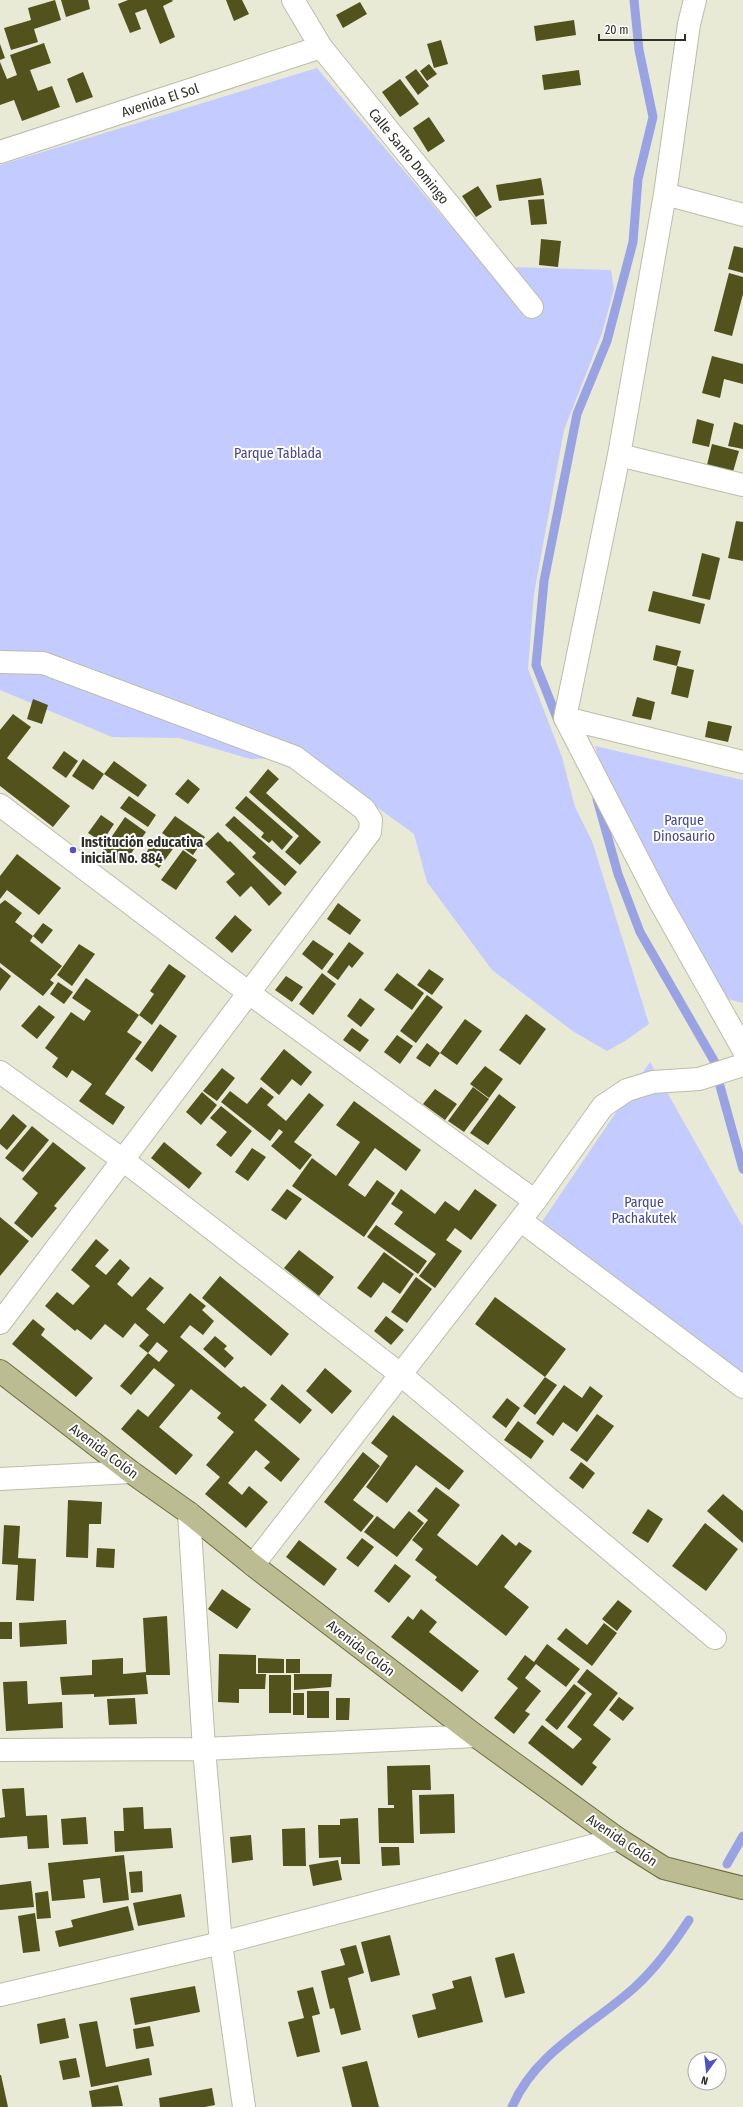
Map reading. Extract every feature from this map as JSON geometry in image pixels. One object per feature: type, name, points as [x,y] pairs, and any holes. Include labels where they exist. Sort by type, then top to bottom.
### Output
[{"type":"main road","name":"Avenida Colón","points":[[0,1371],[131,1472],[189,1513],[253,1565],[476,1736],[618,1839],[664,1868],[743,1888]]},
{"type":"street","name":"Calle Santo Domingo","points":[[293,0],[321,47],[532,306]]},
{"type":"street","points":[[695,0],[689,24],[665,194],[619,455],[565,718],[659,900],[743,1049]]},
{"type":"street","name":"Avenida El Sol","points":[[0,152],[321,47]]},
{"type":"street","points":[[665,194],[743,215]]},
{"type":"street","points":[[619,455],[743,485]]},
{"type":"street","points":[[0,662],[43,663],[295,757],[364,809],[371,820],[370,832],[0,1323]]},
{"type":"street","points":[[565,718],[743,762]]},
{"type":"street","points":[[0,805],[249,993],[535,1201]]},
{"type":"street","points":[[253,1565],[535,1201],[603,1106],[627,1090],[653,1082],[699,1079],[743,1065]]},
{"type":"street","points":[[0,1072],[123,1160],[400,1374],[715,1638]]},
{"type":"street","points":[[520,1220],[743,1387]]},
{"type":"street","points":[[0,1479],[131,1472]]},
{"type":"street","points":[[189,1513],[204,1750],[221,1943],[244,2107]]},
{"type":"street","points":[[0,1750],[204,1750],[476,1736]]},
{"type":"street","points":[[0,1995],[221,1943],[618,1839]]},
{"type":"green space","name":"Parque Tablada","points":[[317,68],[481,262],[510,267],[611,270],[614,289],[602,333],[564,430],[534,594],[528,669],[562,757],[575,807],[592,841],[649,1024],[625,1041],[607,1051],[574,1032],[492,970],[427,882],[414,834],[309,758],[250,759],[179,738],[112,737],[0,690],[0,165]]},
{"type":"green space","name":"Parque Dinosaurio","points":[[595,746],[743,780],[743,1003],[716,996],[638,880]]},
{"type":"green space","name":"Parque Pachakutek","points":[[650,1062],[743,1227],[743,1390],[539,1226]]},
{"type":"building","points":[[55,0],[61,20],[34,29],[38,42],[11,50],[4,28],[31,20],[28,8]]},
{"type":"building","points":[[61,0],[88,0],[90,9],[66,17]]},
{"type":"building","points":[[128,0],[172,0],[173,1],[163,6],[175,37],[160,44],[146,9],[135,13],[141,29],[130,33],[118,4]]},
{"type":"building","points":[[226,0],[242,0],[249,14],[234,21]]},
{"type":"building","points":[[360,2],[367,14],[343,28],[336,15]]},
{"type":"building","points":[[574,20],[576,35],[536,41],[534,26]]},
{"type":"building","points":[[441,40],[448,64],[434,68],[427,44]]},
{"type":"building","points":[[44,43],[51,63],[30,70],[38,91],[52,86],[60,107],[22,121],[14,100],[0,105],[0,62],[7,79],[17,75],[10,55]]},
{"type":"building","points":[[0,44],[5,58],[0,60]]},
{"type":"building","points":[[429,64],[437,74],[427,81],[420,71]]},
{"type":"building","points":[[416,69],[429,86],[418,95],[405,77]]},
{"type":"building","points":[[579,70],[581,85],[544,90],[542,75]]},
{"type":"building","points":[[83,72],[93,97],[76,103],[67,79]]},
{"type":"building","points":[[400,79],[419,104],[400,117],[382,92]]},
{"type":"building","points":[[429,117],[445,141],[428,152],[413,128]]},
{"type":"building","points":[[541,178],[544,195],[499,201],[496,185]]},
{"type":"building","points":[[478,186],[492,207],[476,217],[462,196]]},
{"type":"building","points":[[544,199],[547,224],[531,225],[528,200]]},
{"type":"building","points":[[541,239],[561,241],[558,267],[539,265]]},
{"type":"building","points":[[734,246],[743,248],[743,273],[728,269]]},
{"type":"building","points":[[729,273],[743,277],[743,294],[732,336],[714,331]]},
{"type":"building","points":[[712,356],[743,364],[743,384],[724,379],[720,398],[702,393]]},
{"type":"building","points":[[697,419],[714,424],[709,447],[692,443]]},
{"type":"building","points":[[734,422],[743,425],[743,449],[728,446]]},
{"type":"building","points":[[712,444],[739,451],[733,472],[707,465]]},
{"type":"building","points":[[736,521],[743,522],[743,561],[728,558]]},
{"type":"building","points":[[702,553],[720,558],[710,600],[692,596]]},
{"type":"building","points":[[653,591],[705,604],[700,624],[648,611]]},
{"type":"building","points":[[656,645],[681,651],[677,666],[653,660]]},
{"type":"building","points":[[677,666],[694,670],[688,698],[671,694]]},
{"type":"building","points":[[637,697],[655,702],[651,720],[632,716]]},
{"type":"building","points":[[33,699],[48,705],[42,724],[27,719]]},
{"type":"building","points":[[13,714],[31,727],[7,758],[70,806],[53,827],[0,786],[0,730]]},
{"type":"building","points":[[708,721],[732,726],[728,742],[705,737]]},
{"type":"building","points":[[64,751],[78,761],[66,778],[52,768]]},
{"type":"building","points":[[83,759],[104,774],[93,790],[72,776]]},
{"type":"building","points":[[114,761],[147,785],[138,797],[104,774]]},
{"type":"building","points":[[268,769],[279,779],[266,793],[321,842],[300,865],[285,852],[299,836],[249,792]]},
{"type":"building","points":[[188,779],[200,789],[188,804],[175,794]]},
{"type":"building","points":[[129,796],[156,815],[148,827],[120,808]]},
{"type":"building","points":[[246,796],[293,837],[282,850],[272,840],[269,843],[261,837],[264,833],[235,808]]},
{"type":"building","points":[[101,815],[114,824],[102,842],[88,833]]},
{"type":"building","points":[[175,816],[205,837],[193,855],[162,833]]},
{"type":"building","points":[[234,816],[297,872],[285,886],[252,857],[256,853],[225,825]]},
{"type":"building","points":[[125,817],[146,832],[123,865],[102,851]]},
{"type":"building","points":[[218,832],[228,842],[230,841],[282,893],[269,906],[251,886],[240,897],[226,882],[235,874],[205,844]]},
{"type":"building","points":[[158,835],[175,846],[159,868],[143,857]]},
{"type":"building","points":[[183,850],[197,860],[176,890],[161,880]]},
{"type":"building","points":[[17,854],[61,888],[39,915],[7,890],[0,899],[0,876]]},
{"type":"building","points":[[5,900],[22,913],[15,922],[33,936],[30,941],[62,966],[50,980],[54,983],[43,996],[0,963],[0,904]]},
{"type":"building","points":[[338,903],[361,920],[350,935],[327,919]]},
{"type":"building","points":[[235,915],[252,930],[232,953],[215,938]]},
{"type":"building","points":[[43,923],[53,930],[42,944],[33,936]]},
{"type":"building","points":[[313,940],[334,954],[322,970],[302,954]]},
{"type":"building","points":[[349,942],[364,953],[352,968],[349,965],[338,980],[327,972]]},
{"type":"building","points":[[79,944],[95,954],[72,986],[57,975]]},
{"type":"building","points":[[169,964],[186,976],[152,1025],[139,1015],[154,994],[150,991]]},
{"type":"building","points":[[0,967],[11,976],[0,991]]},
{"type":"building","points":[[429,969],[444,979],[432,995],[417,985]]},
{"type":"building","points":[[322,973],[336,984],[313,1015],[299,1004]]},
{"type":"building","points":[[397,973],[424,993],[412,1010],[384,990]]},
{"type":"building","points":[[286,976],[303,987],[292,1002],[275,990]]},
{"type":"building","points":[[86,978],[139,1015],[127,1032],[142,1042],[105,1094],[125,1107],[113,1125],[79,1101],[92,1084],[72,1070],[67,1078],[52,1067],[58,1058],[45,1048],[71,1012],[84,1021],[91,1011],[72,998]]},
{"type":"building","points":[[58,982],[73,992],[64,1004],[50,994]]},
{"type":"building","points":[[427,995],[443,1007],[416,1043],[400,1031]]},
{"type":"building","points":[[360,998],[375,1009],[361,1027],[347,1016]]},
{"type":"building","points":[[39,1005],[55,1017],[37,1039],[21,1026]]},
{"type":"building","points":[[526,1014],[546,1029],[520,1065],[499,1050]]},
{"type":"building","points":[[465,1019],[482,1031],[457,1065],[440,1053]]},
{"type":"building","points":[[160,1024],[177,1036],[152,1072],[135,1059]]},
{"type":"building","points":[[352,1028],[369,1040],[360,1052],[343,1040]]},
{"type":"building","points":[[397,1035],[413,1046],[400,1064],[384,1052]]},
{"type":"building","points":[[427,1043],[440,1053],[430,1067],[416,1058]]},
{"type":"building","points":[[284,1049],[312,1072],[301,1086],[292,1079],[279,1095],[260,1079]]},
{"type":"building","points":[[485,1066],[503,1079],[489,1098],[470,1084]]},
{"type":"building","points":[[222,1068],[235,1078],[217,1101],[203,1091]]},
{"type":"building","points":[[261,1087],[274,1097],[267,1105],[286,1121],[309,1093],[324,1105],[294,1142],[312,1155],[300,1170],[271,1146],[283,1132],[279,1129],[270,1141],[221,1102],[230,1091],[247,1104]]},
{"type":"building","points":[[473,1087],[489,1099],[464,1132],[448,1121]]},
{"type":"building","points":[[435,1089],[457,1104],[445,1120],[423,1104]]},
{"type":"building","points":[[202,1092],[217,1105],[201,1125],[186,1112]]},
{"type":"building","points":[[499,1094],[516,1107],[488,1145],[470,1133]]},
{"type":"building","points":[[354,1101],[421,1150],[406,1171],[375,1148],[348,1185],[365,1197],[377,1180],[395,1193],[364,1237],[292,1186],[312,1158],[336,1176],[360,1142],[336,1125]]},
{"type":"building","points":[[221,1106],[252,1131],[231,1157],[216,1145],[227,1132],[210,1118]]},
{"type":"building","points":[[13,1114],[27,1126],[7,1150],[0,1144],[0,1130]]},
{"type":"building","points":[[32,1126],[49,1140],[23,1172],[5,1158]]},
{"type":"building","points":[[53,1142],[86,1168],[54,1206],[57,1208],[32,1238],[14,1223],[38,1193],[22,1179]]},
{"type":"building","points":[[164,1142],[202,1173],[189,1189],[151,1158]]},
{"type":"building","points":[[252,1148],[266,1157],[248,1181],[235,1172]]},
{"type":"building","points":[[287,1189],[302,1199],[286,1220],[271,1210]]},
{"type":"building","points":[[401,1189],[435,1214],[445,1201],[459,1211],[475,1189],[497,1205],[471,1240],[455,1228],[446,1240],[462,1251],[435,1288],[419,1276],[436,1254],[394,1224],[403,1212],[391,1204]]},
{"type":"building","points":[[0,1217],[29,1241],[0,1276]]},
{"type":"building","points":[[376,1225],[427,1261],[418,1274],[367,1237]]},
{"type":"building","points":[[96,1239],[109,1250],[95,1266],[106,1275],[120,1259],[130,1268],[117,1284],[132,1297],[150,1277],[164,1288],[146,1309],[164,1324],[190,1293],[206,1306],[202,1310],[214,1321],[203,1335],[190,1325],[180,1337],[241,1388],[244,1386],[267,1405],[254,1420],[300,1459],[281,1482],[264,1468],[270,1462],[256,1450],[228,1483],[242,1495],[249,1486],[268,1502],[246,1528],[205,1494],[220,1477],[206,1465],[234,1432],[217,1418],[221,1413],[191,1389],[159,1427],[193,1455],[176,1475],[121,1429],[138,1409],[148,1417],[175,1385],[154,1368],[131,1395],[120,1386],[148,1353],[139,1346],[149,1335],[135,1323],[123,1338],[105,1324],[91,1340],[77,1329],[75,1331],[45,1306],[57,1292],[73,1305],[90,1286],[71,1270]],"holes":[[[157,1342],[168,1351],[159,1362],[148,1353]]]},
{"type":"building","points":[[299,1250],[334,1277],[319,1296],[284,1268]]},
{"type":"building","points":[[384,1252],[414,1274],[400,1294],[383,1282],[371,1298],[357,1288]]},
{"type":"building","points":[[220,1276],[289,1334],[271,1356],[202,1298]]},
{"type":"building","points":[[416,1277],[432,1289],[407,1323],[391,1312]]},
{"type":"building","points":[[495,1297],[566,1349],[545,1377],[475,1324]]},
{"type":"building","points":[[386,1316],[404,1330],[391,1345],[374,1331]]},
{"type":"building","points":[[33,1319],[45,1329],[41,1335],[93,1378],[76,1397],[12,1344]]},
{"type":"building","points":[[215,1336],[227,1346],[224,1349],[234,1358],[225,1368],[203,1349]]},
{"type":"building","points":[[325,1368],[352,1391],[332,1414],[306,1391]]},
{"type":"building","points":[[545,1377],[557,1385],[535,1415],[523,1406]]},
{"type":"building","points":[[282,1384],[312,1410],[300,1424],[270,1399]]},
{"type":"building","points":[[564,1385],[582,1398],[590,1386],[603,1396],[577,1432],[563,1422],[553,1436],[536,1423]]},
{"type":"building","points":[[507,1398],[520,1408],[506,1428],[492,1417]]},
{"type":"building","points":[[597,1414],[614,1426],[587,1462],[570,1450]]},
{"type":"building","points":[[393,1415],[464,1471],[449,1490],[416,1465],[387,1503],[366,1487],[388,1456],[371,1443]]},
{"type":"building","points":[[518,1421],[544,1441],[531,1459],[504,1440]]},
{"type":"building","points":[[363,1452],[380,1466],[353,1500],[374,1516],[361,1532],[324,1502]]},
{"type":"building","points":[[581,1462],[595,1473],[583,1489],[569,1478]]},
{"type":"building","points":[[436,1487],[460,1505],[437,1535],[477,1566],[502,1534],[516,1546],[519,1542],[532,1551],[504,1587],[529,1607],[506,1636],[435,1580],[437,1577],[415,1560],[423,1549],[412,1540],[428,1520],[417,1511]]},
{"type":"building","points":[[723,1494],[743,1511],[743,1543],[707,1511]]},
{"type":"building","points":[[68,1500],[102,1502],[101,1524],[89,1524],[88,1558],[66,1557]]},
{"type":"building","points":[[648,1509],[663,1519],[648,1543],[632,1533]]},
{"type":"building","points":[[409,1511],[424,1523],[397,1557],[364,1532],[377,1516],[394,1529]]},
{"type":"building","points":[[705,1523],[738,1549],[706,1591],[672,1566]]},
{"type":"building","points":[[4,1525],[20,1526],[18,1558],[36,1559],[34,1601],[16,1600],[18,1565],[2,1564]]},
{"type":"building","points":[[362,1538],[374,1547],[358,1567],[346,1558]]},
{"type":"building","points":[[299,1540],[337,1569],[324,1586],[286,1557]]},
{"type":"building","points":[[97,1548],[115,1549],[114,1568],[96,1567]]},
{"type":"building","points":[[395,1564],[411,1576],[389,1603],[374,1591]]},
{"type":"building","points":[[222,1589],[251,1609],[237,1629],[208,1609]]},
{"type":"building","points":[[618,1600],[632,1611],[617,1631],[602,1619]]},
{"type":"building","points":[[421,1609],[437,1622],[429,1632],[479,1671],[462,1692],[391,1637],[408,1616],[413,1620]]},
{"type":"building","points":[[167,1616],[170,1675],[146,1675],[148,1694],[94,1697],[94,1694],[62,1695],[60,1677],[92,1675],[92,1660],[123,1658],[123,1674],[146,1672],[143,1618]]},
{"type":"building","points":[[66,1620],[67,1644],[20,1647],[19,1623]]},
{"type":"building","points":[[0,1622],[12,1622],[12,1639],[0,1639]]},
{"type":"building","points":[[604,1623],[617,1633],[592,1666],[557,1639],[566,1628],[587,1645]]},
{"type":"building","points":[[547,1644],[580,1669],[566,1687],[536,1664],[525,1678],[541,1691],[525,1711],[530,1714],[514,1734],[494,1718],[518,1688],[507,1679],[525,1655],[534,1662]]},
{"type":"building","points":[[219,1654],[256,1655],[256,1674],[266,1674],[265,1689],[239,1689],[239,1703],[218,1702]]},
{"type":"building","points":[[258,1658],[284,1659],[284,1673],[258,1673]]},
{"type":"building","points":[[286,1659],[300,1659],[300,1673],[286,1673]]},
{"type":"building","points":[[587,1669],[618,1693],[593,1725],[611,1739],[592,1763],[597,1767],[582,1786],[528,1743],[542,1725],[573,1749],[582,1739],[567,1727],[592,1694],[577,1682]]},
{"type":"building","points":[[294,1674],[332,1674],[331,1687],[294,1690]]},
{"type":"building","points":[[269,1675],[291,1675],[291,1713],[269,1713]]},
{"type":"building","points":[[27,1681],[28,1704],[62,1702],[63,1728],[6,1731],[3,1682]]},
{"type":"building","points":[[574,1684],[586,1693],[557,1730],[545,1720]]},
{"type":"building","points":[[307,1691],[329,1691],[329,1718],[307,1718]]},
{"type":"building","points":[[293,1693],[304,1693],[304,1715],[293,1715]]},
{"type":"building","points":[[619,1697],[634,1708],[623,1721],[609,1710]]},
{"type":"building","points":[[135,1698],[137,1724],[109,1725],[107,1699]]},
{"type":"building","points":[[336,1698],[350,1698],[349,1720],[336,1720]]},
{"type":"building","points":[[430,1765],[431,1790],[412,1790],[414,1843],[379,1843],[378,1808],[394,1808],[394,1805],[388,1805],[387,1766]]},
{"type":"building","points":[[24,1788],[26,1816],[47,1815],[49,1848],[28,1849],[27,1836],[0,1838],[0,1818],[5,1817],[2,1789]]},
{"type":"building","points":[[454,1794],[455,1833],[420,1834],[419,1795]]},
{"type":"building","points":[[143,1807],[144,1829],[171,1828],[173,1848],[115,1852],[114,1831],[124,1831],[123,1808]]},
{"type":"building","points":[[86,1817],[88,1844],[63,1845],[61,1819]]},
{"type":"building","points":[[358,1818],[360,1864],[341,1864],[341,1857],[319,1858],[318,1825],[340,1825],[340,1819]]},
{"type":"building","points":[[305,1828],[306,1866],[283,1866],[282,1829]]},
{"type":"building","points":[[251,1835],[253,1860],[232,1863],[230,1837]]},
{"type":"building","points":[[381,1847],[399,1847],[400,1865],[382,1866]]},
{"type":"building","points":[[124,1855],[129,1900],[103,1903],[100,1878],[83,1880],[85,1898],[52,1901],[48,1863]]},
{"type":"building","points":[[338,1860],[342,1880],[313,1886],[309,1865]]},
{"type":"building","points":[[142,1871],[143,1892],[131,1893],[129,1872]]},
{"type":"building","points":[[31,1881],[34,1907],[0,1910],[0,1885]]},
{"type":"building","points":[[48,1891],[51,1918],[37,1919],[35,1893]]},
{"type":"building","points":[[181,1894],[185,1917],[138,1926],[133,1903]]},
{"type":"building","points":[[128,1906],[134,1930],[59,1947],[55,1931],[73,1927],[71,1920]]},
{"type":"building","points":[[35,1913],[40,1951],[23,1953],[18,1916]]},
{"type":"building","points":[[390,1935],[400,1975],[371,1982],[361,1942]]},
{"type":"building","points":[[356,1945],[364,1973],[348,1978],[361,2030],[341,2035],[334,2008],[330,2009],[321,1971],[345,1965],[340,1949]]},
{"type":"building","points":[[514,1953],[525,1993],[505,1998],[495,1958]]},
{"type":"building","points":[[471,1976],[483,2022],[418,2038],[412,2015],[436,2009],[432,1994],[454,1988],[452,1981]]},
{"type":"building","points":[[195,1986],[200,2012],[135,2025],[130,1998]]},
{"type":"building","points":[[313,1987],[320,2014],[312,2016],[320,2052],[297,2057],[288,2022],[304,2018],[297,1991]]},
{"type":"building","points":[[65,2018],[69,2038],[40,2044],[37,2024]]},
{"type":"building","points":[[97,2021],[106,2067],[149,2058],[152,2075],[91,2087],[79,2024]]},
{"type":"building","points":[[150,2026],[154,2046],[136,2049],[133,2029]]},
{"type":"building","points":[[76,2058],[80,2077],[63,2080],[59,2061]]},
{"type":"building","points":[[367,2061],[379,2107],[352,2107],[342,2067]]},
{"type":"building","points":[[1,2075],[8,2107],[0,2107]]},
{"type":"building","points":[[118,2085],[123,2106],[92,2107],[89,2091]]},
{"type":"building","points":[[212,2088],[215,2105],[205,2107],[160,2107],[159,2098]]},
{"type":"waterway","points":[[559,723],[536,665],[544,581],[577,414],[607,341],[633,242],[638,179],[653,117],[639,50],[634,0]]},
{"type":"waterway","points":[[597,799],[618,874],[640,932],[717,1066]]},
{"type":"waterway","points":[[720,1086],[743,1169]]},
{"type":"waterway","points":[[727,1864],[743,1836]]},
{"type":"waterway","points":[[512,2107],[522,2087],[535,2070],[566,2041],[643,1980],[664,1955],[689,1920]]},
{"type":"place","name":"Institución educativa inicial No. 884","points":[[73,850]]}]
